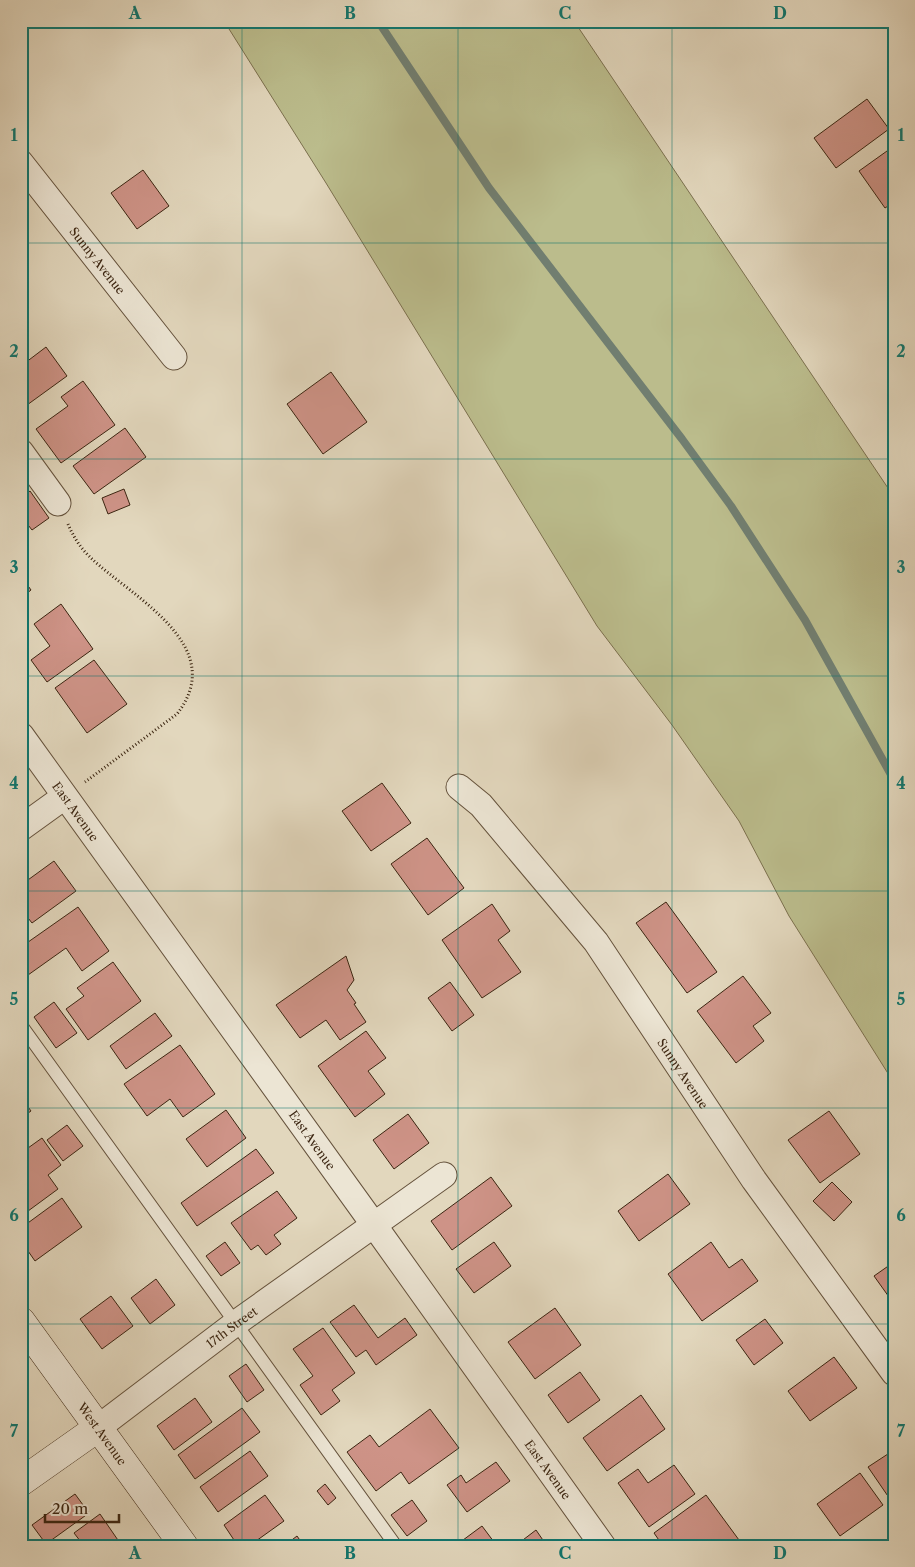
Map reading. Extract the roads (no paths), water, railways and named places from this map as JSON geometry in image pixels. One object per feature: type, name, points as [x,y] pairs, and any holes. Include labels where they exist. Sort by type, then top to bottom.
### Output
[{"type":"main road","name":"West Avenue","points":[[21,1321],[184,1546]]},
{"type":"main road","name":"17th Street","points":[[21,1482],[99,1427]]},
{"type":"street","name":"Sunny Avenue","points":[[21,163],[174,357]]},
{"type":"street","points":[[21,452],[58,503]]},
{"type":"street","name":"East Avenue","points":[[21,735],[603,1546]]},
{"type":"street","name":"Sunny Avenue","points":[[459,787],[481,805],[596,942],[754,1180],[894,1373]]},
{"type":"street","points":[[21,828],[64,797]]},
{"type":"street","name":"17th Street","points":[[99,1427],[236,1323],[444,1175]]},
{"type":"lane","points":[[21,1025],[396,1546]]},
{"type":"waterway","points":[[378,21],[489,188],[682,439],[731,506],[805,620],[894,780]]}]
